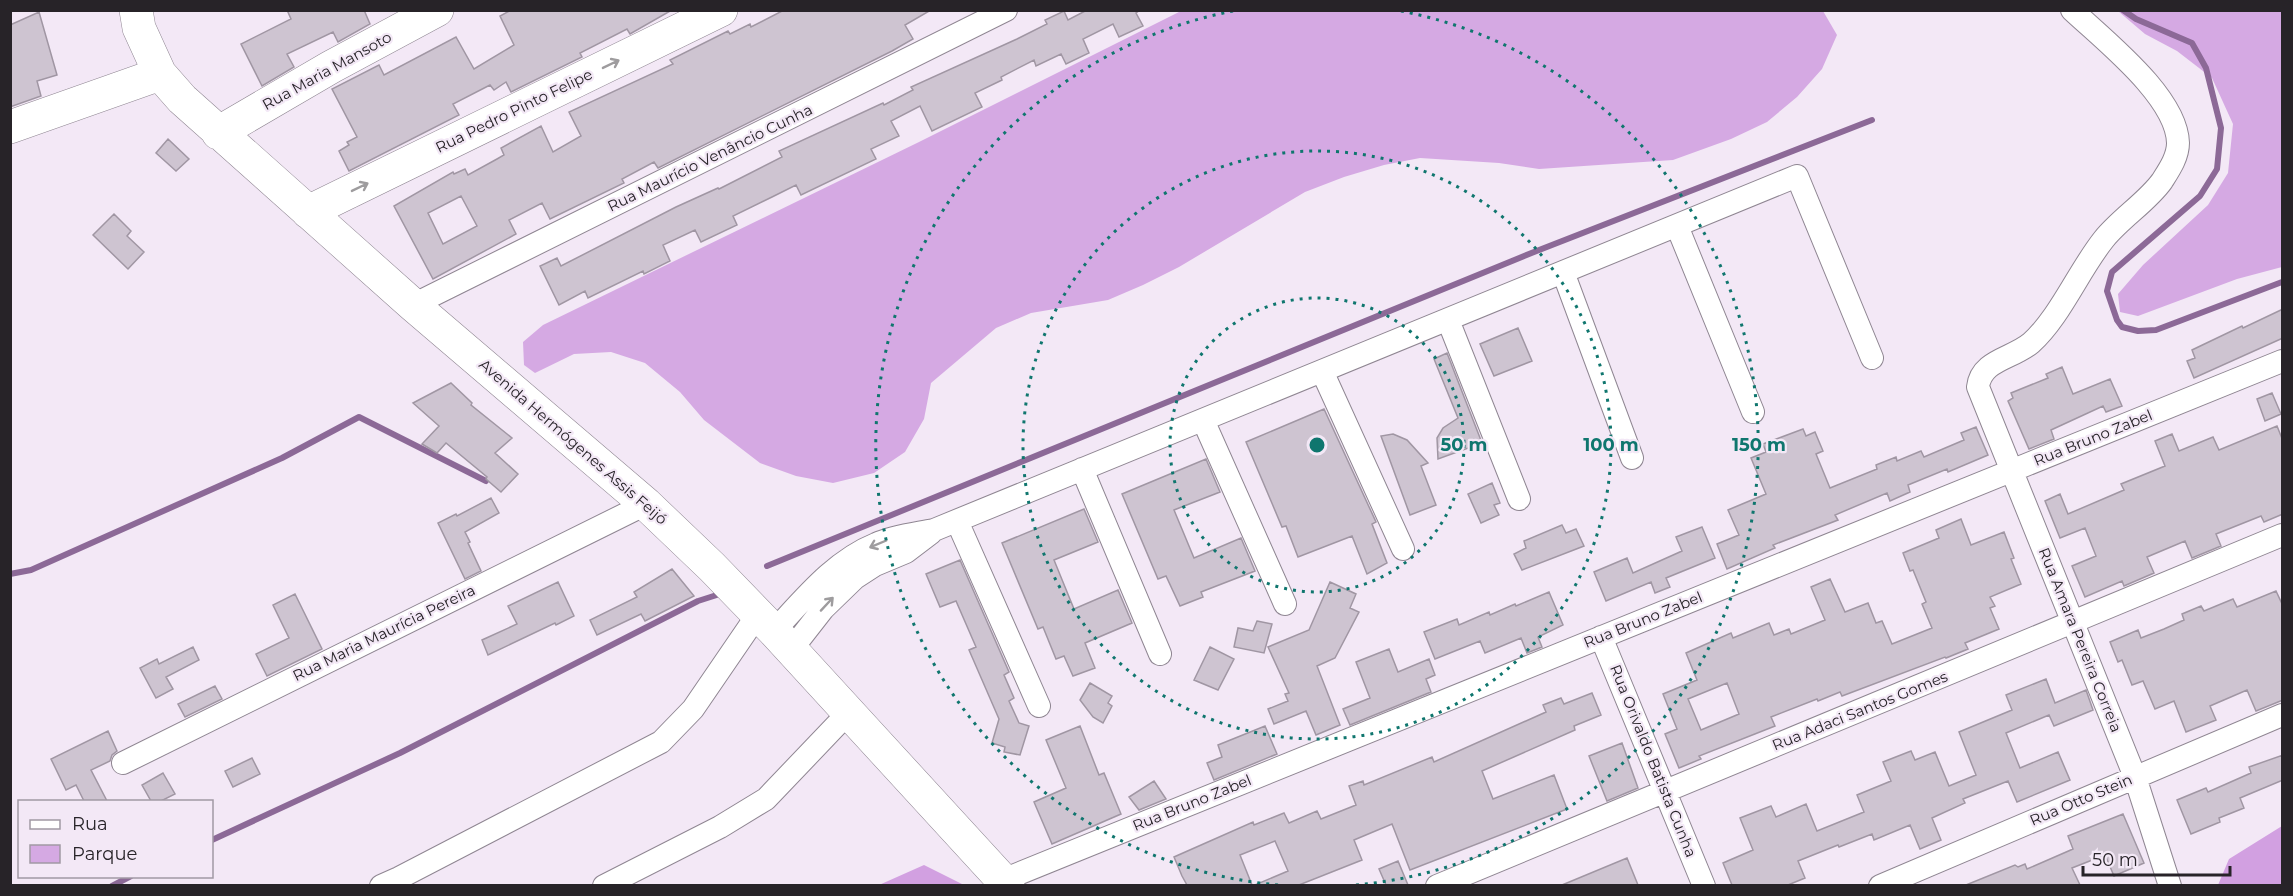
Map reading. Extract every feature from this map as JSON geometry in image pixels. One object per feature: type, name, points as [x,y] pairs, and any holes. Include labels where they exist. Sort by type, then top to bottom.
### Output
[{"type":"main road","name":"Avenida Hermógenes Assis Feijó","points":[[136,10],[139,28],[160,74],[182,99],[413,305],[646,504],[774,632],[1005,883]]},
{"type":"main road","name":"Rua Maria Mansoto","points":[[218,133],[331,67],[437,10]]},
{"type":"main road","name":"Rua Pedro Pinto Felipe","points":[[308,212],[721,10]]},
{"type":"main road","points":[[10,127],[160,74]]},
{"type":"street","name":"Rua Maurício Venâncio Cunha","points":[[413,305],[1006,10]]},
{"type":"street","name":"Rua Amara Pereira Correia","points":[[2072,10],[2144,79],[2163,102],[2174,123],[2178,144],[2174,162],[2161,183],[2104,240],[2045,328],[2019,352],[1986,367],[1979,376],[1978,387],[2135,777],[2170,885]]},
{"type":"street","points":[[381,885],[399,878],[661,741],[774,632],[823,579],[874,544],[934,530],[957,521],[1797,176],[1872,358]]},
{"type":"street","points":[[1677,226],[1753,412]]},
{"type":"street","points":[[1563,272],[1632,458]]},
{"type":"street","points":[[1448,320],[1519,499]]},
{"type":"street","name":"Rua Bruno Zabel","points":[[1005,883],[1601,637],[2283,361]]},
{"type":"street","points":[[1322,371],[1403,549]]},
{"type":"street","points":[[1203,420],[1285,604]]},
{"type":"street","points":[[1083,469],[1160,654]]},
{"type":"street","name":"Rua Maria Maurícia Pereira","points":[[123,763],[646,504]]},
{"type":"street","points":[[957,521],[1039,706]]},
{"type":"street","name":"Rua Adaci Santos Gomes","points":[[1437,885],[2283,535]]},
{"type":"street","name":"Rua Orivaldo Batista Cunha","points":[[1601,637],[1704,885]]},
{"type":"street","points":[[604,885],[720,827],[766,799],[849,712]]},
{"type":"street","name":"Rua Otto Stein","points":[[1880,885],[2283,715]]},
{"type":"green space","points":[[1181,11],[1823,11],[1837,35],[1822,69],[1797,97],[1767,122],[1731,139],[1673,160],[1539,169],[1499,163],[1420,158],[1384,165],[1305,192],[1179,267],[1108,300],[1031,313],[996,328],[931,383],[924,419],[905,452],[874,473],[833,483],[796,476],[760,463],[704,420],[680,392],[645,363],[611,352],[574,354],[535,373],[524,365],[523,342],[543,325],[919,142]]},
{"type":"green space","points":[[2118,11],[2282,11],[2282,267],[2237,279],[2138,316],[2120,312],[2118,294],[2143,265],[2208,205],[2228,173],[2233,124],[2212,78],[2177,51],[2145,34]]},
{"type":"shaded area","points":[[2282,826],[2282,885],[2218,885],[2229,859]]},
{"type":"shaded area","points":[[924,865],[964,885],[879,885]]},
{"type":"building","points":[[287,10],[364,10],[370,24],[338,42],[333,32],[287,54],[294,67],[262,86],[241,44],[291,19]]},
{"type":"building","points":[[511,10],[672,10],[630,34],[627,29],[580,53],[582,57],[511,92],[506,82],[494,90],[490,85],[453,104],[459,115],[349,171],[339,151],[349,145],[347,142],[357,137],[332,89],[379,65],[384,75],[456,37],[474,69],[514,45],[500,16]]},
{"type":"building","points":[[784,10],[931,10],[905,25],[913,39],[892,51],[658,168],[654,162],[622,179],[624,183],[550,219],[542,203],[509,220],[516,234],[433,279],[394,206],[453,172],[454,174],[465,169],[468,175],[504,155],[501,148],[541,126],[553,152],[581,136],[569,112],[673,64],[670,60],[728,31],[730,34],[750,24],[751,27]],"holes":[[[461,196],[477,226],[443,244],[428,213]]]},
{"type":"building","points":[[1087,10],[1140,10],[1136,13],[1143,26],[1119,37],[1113,24],[1083,39],[1089,53],[1066,64],[1061,54],[1036,66],[1034,60],[1001,77],[1002,80],[975,93],[982,107],[932,131],[920,106],[891,121],[899,136],[871,149],[876,159],[801,195],[796,185],[733,216],[737,225],[701,242],[695,230],[663,245],[670,261],[644,274],[643,271],[588,298],[585,291],[559,305],[540,266],[557,258],[561,266],[676,207],[719,189],[782,157],[779,151],[883,103],[884,105],[913,90],[911,87],[1047,24],[1045,20],[1064,11],[1068,20]]},
{"type":"building","points":[[39,12],[57,75],[37,81],[41,96],[10,107],[10,25]]},
{"type":"building","points":[[168,139],[189,159],[176,171],[156,153]]},
{"type":"building","points":[[114,214],[131,231],[127,236],[144,252],[128,269],[93,235]]},
{"type":"building","points":[[2283,309],[2283,338],[2194,378],[2187,361],[2195,358],[2192,350]]},
{"type":"building","points":[[1518,328],[1532,361],[1494,376],[1480,344]]},
{"type":"building","points":[[1447,353],[1482,443],[1438,459],[1437,438],[1443,428],[1458,418],[1434,359]]},
{"type":"building","points":[[2062,367],[2073,394],[2110,379],[2122,406],[2106,412],[2103,406],[2051,430],[2054,439],[2029,449],[2008,401],[2013,398],[2011,393],[2048,378],[2046,374]]},
{"type":"building","points":[[451,383],[472,403],[471,405],[512,438],[495,453],[518,474],[501,492],[486,479],[487,477],[446,443],[437,453],[422,444],[439,426],[413,403]]},
{"type":"building","points":[[2272,393],[2281,414],[2265,421],[2257,399]]},
{"type":"building","points":[[1324,409],[1376,522],[1372,524],[1387,563],[1367,574],[1352,536],[1298,557],[1286,526],[1282,527],[1246,442]]},
{"type":"building","points":[[2277,426],[2283,441],[2283,514],[2264,522],[2261,516],[2216,534],[2221,546],[2192,558],[2185,541],[2147,557],[2154,573],[2124,586],[2122,581],[2085,597],[2072,566],[2096,556],[2085,528],[2060,538],[2045,501],[2060,494],[2068,514],[2124,490],[2121,484],[2165,466],[2155,441],[2172,434],[2179,451],[2213,437],[2219,450]]},
{"type":"building","points":[[1976,427],[1988,455],[1948,472],[1947,469],[1908,485],[1910,492],[1890,501],[1887,493],[1835,515],[1838,520],[1773,545],[1775,548],[1727,569],[1717,544],[1739,535],[1728,510],[1766,494],[1751,458],[1766,452],[1763,444],[1803,429],[1806,436],[1815,432],[1823,451],[1816,454],[1830,488],[1877,469],[1876,465],[1896,457],[1897,461],[1921,451],[1924,457],[1964,440],[1961,433]]},
{"type":"building","points":[[1393,434],[1407,440],[1428,463],[1421,466],[1436,505],[1410,515],[1381,436]]},
{"type":"building","points":[[1206,459],[1220,492],[1174,510],[1194,558],[1241,538],[1255,571],[1201,592],[1203,597],[1180,606],[1166,576],[1158,579],[1122,494]]},
{"type":"building","points":[[1492,483],[1500,503],[1494,505],[1499,515],[1481,523],[1468,494]]},
{"type":"building","points":[[491,498],[499,513],[465,532],[481,571],[465,579],[438,523]]},
{"type":"building","points":[[1084,509],[1098,542],[1054,560],[1074,609],[1118,590],[1132,623],[1085,643],[1095,668],[1073,676],[1064,656],[1056,659],[1043,627],[1038,629],[1002,543]]},
{"type":"building","points":[[1961,519],[1971,545],[2004,532],[2021,584],[1990,597],[1995,606],[1990,608],[1999,629],[1965,643],[1968,649],[1946,658],[1842,696],[1840,692],[1771,717],[1775,726],[1699,756],[1701,759],[1679,768],[1665,734],[1677,729],[1663,694],[1697,680],[1686,653],[1731,633],[1733,638],[1769,623],[1774,635],[1789,629],[1791,634],[1825,620],[1811,587],[1830,579],[1845,612],[1868,603],[1876,623],[1882,621],[1892,644],[1932,628],[1922,604],[1926,602],[1913,570],[1910,571],[1903,553],[1939,538],[1936,530]],"holes":[[[1727,683],[1739,714],[1701,730],[1688,699]]]},
{"type":"building","points":[[1562,525],[1566,533],[1576,529],[1584,546],[1522,570],[1514,554],[1526,548],[1524,541]]},
{"type":"building","points":[[1702,527],[1715,558],[1666,578],[1670,587],[1655,593],[1651,582],[1606,601],[1594,572],[1627,558],[1633,573],[1682,551],[1676,537]]},
{"type":"building","points":[[960,560],[1009,672],[1004,675],[1014,698],[1009,701],[1019,723],[1029,726],[1020,755],[1004,752],[1005,747],[992,743],[999,719],[969,650],[976,647],[956,601],[940,607],[926,574]]},
{"type":"building","points":[[672,569],[694,596],[645,621],[641,614],[597,635],[590,620],[637,597],[634,592]]},
{"type":"building","points":[[558,582],[574,616],[488,655],[482,640],[517,624],[508,606]]},
{"type":"building","points":[[1330,582],[1356,594],[1350,608],[1359,612],[1335,658],[1317,666],[1340,725],[1316,735],[1306,711],[1274,724],[1268,709],[1288,701],[1285,694],[1289,693],[1268,647],[1309,630]]},
{"type":"building","points":[[2276,591],[2283,606],[2283,700],[2256,711],[2247,690],[2210,706],[2216,720],[2186,732],[2174,701],[2155,709],[2143,681],[2132,685],[2122,660],[2118,662],[2110,642],[2138,630],[2141,638],[2164,629],[2184,620],[2182,614],[2201,606],[2204,611],[2233,599],[2237,607]]},
{"type":"building","points":[[1549,592],[1563,625],[1538,637],[1542,647],[1527,653],[1521,638],[1485,653],[1480,641],[1435,659],[1424,632],[1457,619],[1459,625],[1489,612],[1490,615]]},
{"type":"building","points":[[295,594],[322,649],[267,676],[256,654],[289,638],[273,605]]},
{"type":"building","points":[[1257,621],[1272,624],[1264,653],[1234,647],[1238,628],[1253,631]]},
{"type":"building","points":[[193,647],[199,660],[166,677],[173,689],[156,698],[140,668],[157,659],[159,664]]},
{"type":"building","points":[[1210,647],[1234,659],[1218,690],[1194,680]]},
{"type":"building","points":[[1389,649],[1398,672],[1429,659],[1435,675],[1426,679],[1431,692],[1350,725],[1343,709],[1370,698],[1356,662]]},
{"type":"building","points":[[2046,679],[2055,703],[2086,690],[2093,710],[2054,726],[2049,715],[2006,733],[2020,768],[2058,752],[2070,780],[2017,802],[2008,781],[1963,799],[1965,803],[1932,818],[1941,840],[1920,849],[1910,825],[1874,840],[1872,834],[1798,861],[1805,878],[1788,885],[1732,885],[1723,863],[1753,850],[1740,818],[1771,806],[1776,817],[1806,804],[1817,831],[1864,812],[1857,795],[1891,781],[1883,762],[1911,751],[1915,760],[1935,752],[1949,786],[1976,775],[1959,732],[2012,710],[2006,695]]},
{"type":"building","points":[[1090,683],[1112,696],[1108,703],[1112,706],[1103,723],[1093,717],[1080,700]]},
{"type":"building","points":[[215,686],[222,699],[185,717],[178,704]]},
{"type":"building","points":[[1592,693],[1601,715],[1574,726],[1575,730],[1482,771],[1493,799],[1554,775],[1567,809],[1410,870],[1392,824],[1354,840],[1362,860],[1299,885],[1255,885],[1288,871],[1275,841],[1240,855],[1252,885],[1187,885],[1174,857],[1253,822],[1254,825],[1284,813],[1289,823],[1317,811],[1321,819],[1356,805],[1349,786],[1363,781],[1364,785],[1432,757],[1434,762],[1546,712],[1543,705],[1561,698],[1564,704]]},
{"type":"building","points":[[1080,726],[1099,775],[1104,773],[1121,814],[1052,844],[1034,802],[1066,788],[1046,740]]},
{"type":"building","points":[[1265,726],[1277,754],[1214,780],[1207,763],[1222,757],[1218,745]]},
{"type":"building","points":[[108,731],[117,751],[112,755],[110,761],[91,770],[106,800],[84,800],[76,785],[66,790],[51,759]]},
{"type":"building","points":[[1622,743],[1638,788],[1607,801],[1589,756]]},
{"type":"building","points":[[2283,755],[2283,780],[2240,798],[2244,808],[2219,818],[2220,822],[2191,834],[2177,800],[2206,788],[2208,792],[2251,773],[2249,767]]},
{"type":"building","points":[[252,758],[260,774],[233,787],[225,771]]},
{"type":"building","points":[[163,773],[175,794],[163,800],[150,800],[142,785]]},
{"type":"building","points":[[1154,781],[1166,799],[1139,810],[1129,797]]},
{"type":"building","points":[[2123,814],[2144,863],[2114,876],[2105,855],[2072,868],[2080,885],[1966,885],[2015,865],[2018,867],[2025,864],[2027,869],[2073,849],[2068,836]]},
{"type":"building","points":[[1627,858],[1638,885],[1562,885]]},
{"type":"building","points":[[1398,861],[1408,885],[1386,885],[1379,869]]},
{"type":"waterway","points":[[2123,10],[2136,19],[2192,43],[2206,68],[2221,128],[2217,169],[2200,196],[2112,272],[2107,291],[2117,320],[2122,327],[2138,331],[2156,330],[2282,282]]},
{"type":"waterway","points":[[767,566],[1534,252],[1872,120]]},
{"type":"waterway","points":[[10,574],[31,570],[282,458],[359,417],[486,481]]},
{"type":"waterway","points":[[213,840],[400,753],[698,601],[723,593]]},
{"type":"waterway","points":[[112,886],[127,878]]}]
